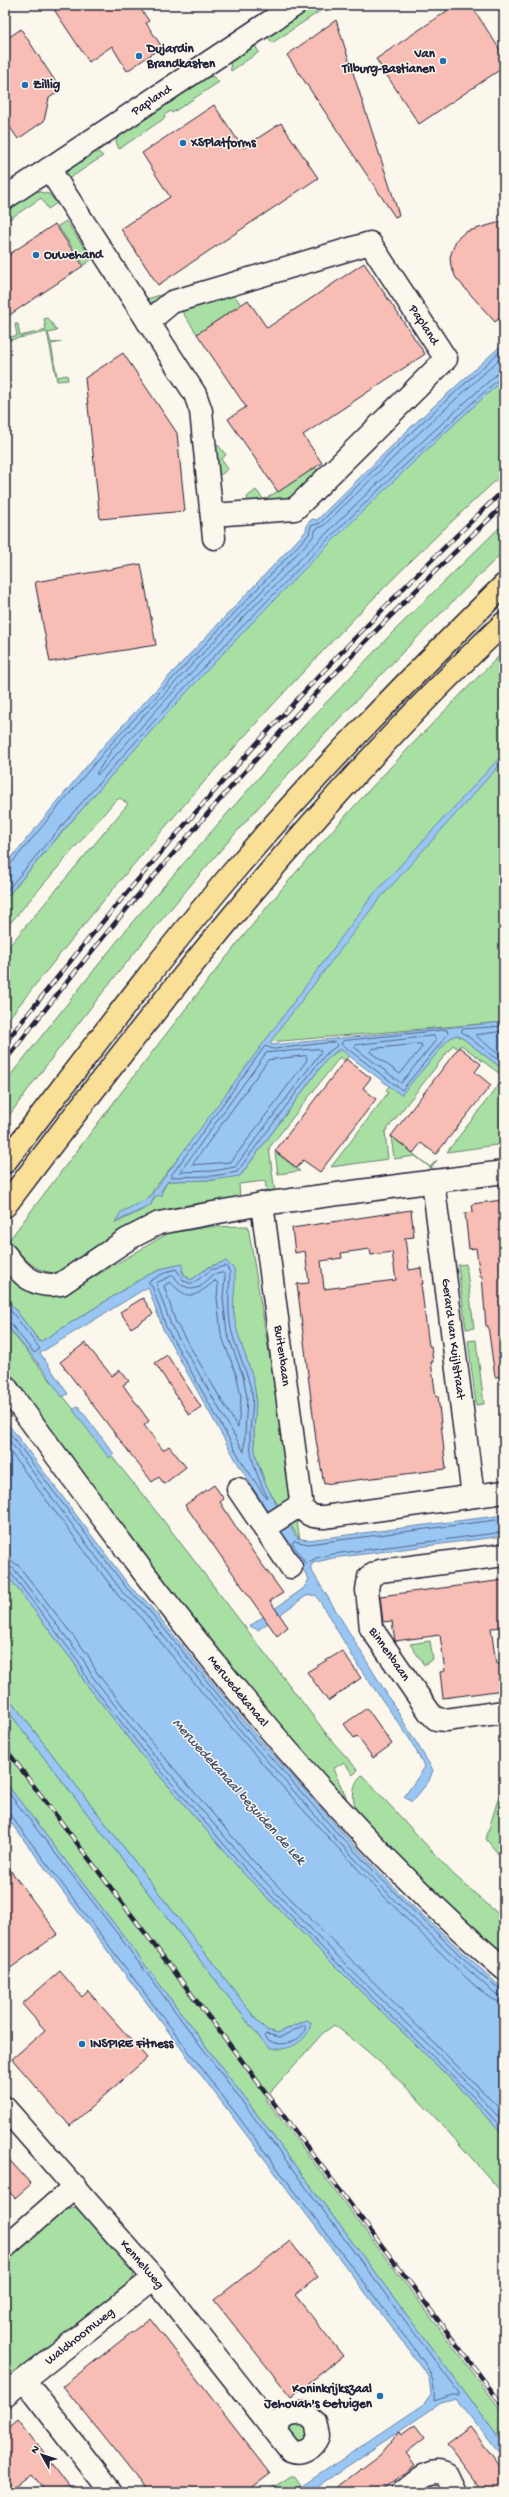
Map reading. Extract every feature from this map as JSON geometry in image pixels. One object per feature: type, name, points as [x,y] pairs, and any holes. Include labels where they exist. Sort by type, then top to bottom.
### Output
[{"type":"highway","points":[[5,1162],[158,964],[238,867],[314,779],[504,585]]},
{"type":"highway","points":[[9,1201],[253,891],[330,804],[463,662],[504,623]]},
{"type":"street","name":"Papland","points":[[5,198],[295,5]]},
{"type":"street","points":[[49,169],[196,394],[201,411],[214,538]]},
{"type":"street","name":"Papland","points":[[148,322],[172,302],[370,243],[446,359],[295,509],[212,515]]},
{"type":"street","points":[[5,1254],[26,1279],[40,1285],[55,1285],[87,1268],[128,1239],[159,1223],[262,1204],[504,1172]]},
{"type":"street","name":"Gerard van Kuijlstraat","points":[[433,1181],[474,1496]]},
{"type":"street","name":"Buitenbaan","points":[[262,1204],[296,1510]]},
{"type":"street","name":"Merwedekanaal","points":[[5,1386],[133,1556],[247,1701],[358,1828],[455,1924],[504,1969]]},
{"type":"street","points":[[238,1489],[267,1526],[291,1568]]},
{"type":"street","points":[[267,1526],[296,1510],[309,1515],[324,1518],[504,1492]]},
{"type":"street","name":"Binnenbaan","points":[[504,1555],[380,1571],[369,1578],[367,1590],[373,1632],[430,1714],[436,1719],[446,1720],[504,1712]]},
{"type":"street","name":"Kennelweg","points":[[5,2108],[154,2278],[272,2427]]},
{"type":"street","points":[[5,2247],[74,2186]]},
{"type":"street","name":"Waldhoornweg","points":[[5,2395],[154,2278]]},
{"type":"street","points":[[24,2380],[111,2492]]},
{"type":"street","points":[[403,2492],[428,2474],[436,2471],[447,2475],[455,2492]]},
{"type":"green space","points":[[312,5],[329,5],[272,43],[267,35]]},
{"type":"green space","points":[[254,44],[259,52],[231,71],[230,61]]},
{"type":"green space","points":[[207,76],[214,77],[219,82],[172,113],[171,111],[164,115],[165,118],[119,149],[116,142],[117,136]]},
{"type":"green space","points":[[92,152],[98,152],[103,156],[67,180],[147,299],[170,292],[165,298],[158,302],[150,302],[143,298],[67,183],[66,177],[70,168],[82,157]]},
{"type":"green space","points":[[36,191],[49,194],[57,203],[48,209],[41,198],[5,222],[5,209]]},
{"type":"green space","points":[[66,221],[92,259],[84,265],[58,226]]},
{"type":"green space","points":[[233,293],[241,305],[197,334],[181,310]]},
{"type":"green space","points":[[48,318],[57,331],[48,333],[51,343],[62,342],[51,344],[57,377],[67,375],[68,380],[57,381],[47,332],[5,341],[5,337],[17,336],[15,324],[18,324],[20,336],[46,330],[44,319]]},
{"type":"green space","points":[[504,379],[504,473],[436,536],[370,602],[243,738],[182,807],[63,950],[5,1023],[5,951],[128,804],[120,798],[114,802],[5,929],[5,899],[125,759],[222,651],[314,557],[424,450]]},
{"type":"green space","points":[[218,445],[226,455],[221,459],[228,469],[219,476],[215,447]]},
{"type":"green space","points":[[315,467],[319,473],[291,499],[248,503],[247,497],[256,490],[264,500]]},
{"type":"green space","points":[[504,523],[504,551],[371,685],[242,825],[120,970],[5,1121],[5,1082],[134,920],[304,726],[393,632]]},
{"type":"green space","points":[[504,651],[504,1022],[270,1042],[149,1197],[139,1205],[125,1210],[116,1223],[150,1206],[155,1196],[161,1193],[168,1181],[213,1180],[241,1175],[320,1068],[329,1057],[341,1049],[349,1055],[345,1061],[340,1057],[269,1148],[275,1193],[267,1193],[265,1181],[239,1184],[240,1198],[180,1206],[146,1217],[112,1236],[58,1273],[42,1270],[30,1263],[9,1240],[175,1023],[242,937],[331,832],[417,740]]},
{"type":"green space","points":[[456,1035],[461,1037],[504,1070],[504,1077],[461,1045],[458,1049],[453,1045],[385,1132],[388,1159],[331,1167],[388,1093],[386,1090],[389,1086],[450,1037]]},
{"type":"green space","points":[[504,1078],[504,1113],[500,1118],[504,1144],[447,1152]]},
{"type":"green space","points":[[391,1136],[430,1167],[437,1160],[431,1168],[415,1156],[394,1159]]},
{"type":"green space","points":[[275,1152],[300,1171],[278,1174]]},
{"type":"green space","points":[[248,1226],[300,1540],[266,1486],[255,1453],[254,1435],[256,1396],[251,1373],[236,1331],[232,1298],[234,1271],[226,1261],[211,1266],[191,1280],[184,1274],[180,1265],[164,1268],[146,1276],[40,1342],[5,1296],[5,1271],[70,1291],[167,1234],[206,1227]]},
{"type":"green space","points":[[466,1264],[474,1328],[466,1329],[458,1265]]},
{"type":"green space","points":[[5,1324],[163,1520],[332,1741],[358,1770],[353,1775],[344,1762],[333,1769],[346,1797],[349,1808],[232,1673],[5,1377]]},
{"type":"green space","points":[[476,1340],[484,1404],[476,1405],[468,1341]]},
{"type":"green space","points":[[5,1572],[75,1664],[84,1681],[141,1754],[243,1873],[343,1974],[458,2086],[504,2136],[504,2195],[424,2105],[381,2063],[334,2025],[323,2033],[265,2098],[504,2414],[504,2445],[122,1934],[5,1782],[5,1707],[260,2038],[271,2048],[307,2020],[278,2033],[266,2030],[259,2023],[5,1693]]},
{"type":"green space","points":[[430,1641],[433,1659],[424,1665],[410,1644]]},
{"type":"green space","points":[[362,1775],[453,1874],[504,1919],[504,1964],[357,1814],[353,1798],[354,1788],[358,1779]]},
{"type":"green space","points":[[504,1779],[504,1861],[486,1839]]},
{"type":"green space","points":[[75,2207],[83,2210],[131,2265],[134,2273],[132,2282],[5,2385],[5,2258],[59,2211]]},
{"type":"green space","points":[[299,2420],[311,2434],[300,2443],[289,2434],[289,2429],[291,2426]]},
{"type":"green space","points":[[291,2476],[294,2476],[301,2486],[293,2492],[266,2492]]},
{"type":"water","points":[[504,343],[504,379],[372,502],[245,630],[123,762],[5,899],[5,865],[106,743],[306,531],[307,524],[312,519],[317,520],[413,425]]},
{"type":"water","points":[[504,753],[504,760],[376,903],[270,1042],[272,1045],[504,1022],[504,1070],[461,1037],[456,1035],[449,1039],[401,1095],[340,1049],[329,1057],[320,1068],[240,1176],[213,1180],[168,1181],[161,1191],[163,1195],[155,1196],[150,1206],[115,1222],[121,1212],[149,1198],[372,896]]},
{"type":"water","points":[[226,1261],[234,1269],[234,1308],[236,1323],[240,1341],[252,1375],[255,1391],[256,1404],[254,1436],[258,1463],[268,1489],[297,1538],[308,1540],[504,1515],[504,1536],[333,1558],[313,1563],[310,1568],[433,1770],[429,1781],[412,1802],[404,1797],[425,1767],[409,1738],[359,1667],[316,1595],[306,1596],[258,1630],[250,1626],[304,1588],[309,1579],[237,1462],[163,1329],[148,1287],[40,1353],[68,1394],[62,1397],[47,1374],[5,1323],[5,1296],[40,1342],[146,1276],[164,1268],[183,1264],[182,1272],[191,1280],[209,1267]]},
{"type":"water","points":[[78,1406],[114,1454],[109,1458],[73,1410]]},
{"type":"water","name":"Merwedekanaal bezuiden de Lek","points":[[5,1420],[131,1588],[145,1600],[253,1732],[342,1832],[403,1897],[504,1990],[504,2136],[458,2086],[343,1974],[243,1873],[141,1754],[84,1681],[75,1664],[5,1572]]},
{"type":"water","points":[[5,1693],[259,2023],[266,2030],[278,2033],[307,2020],[311,2022],[310,2028],[303,2039],[292,2046],[279,2049],[270,2047],[260,2038],[5,1707]]},
{"type":"water","points":[[5,1782],[122,1934],[504,2445],[504,2459],[456,2399],[441,2403],[309,2492],[293,2492],[423,2405],[431,2394],[429,2377],[5,1815]]},
{"type":"building","points":[[51,5],[138,5],[149,21],[146,23],[162,47],[127,71],[112,46],[89,62]]},
{"type":"building","points":[[444,5],[471,5],[504,56],[504,67],[419,124],[376,59],[447,11]]},
{"type":"building","points":[[336,20],[399,215],[395,217],[287,55]]},
{"type":"building","points":[[21,29],[61,90],[49,98],[44,121],[18,139],[5,120],[5,40]]},
{"type":"building","points":[[214,105],[243,148],[281,123],[318,178],[158,285],[121,229],[170,197],[142,153]]},
{"type":"building","points":[[504,221],[504,314],[495,322],[456,278],[451,266],[450,257],[456,240],[465,232]]},
{"type":"building","points":[[55,224],[83,266],[5,318],[5,257]]},
{"type":"building","points":[[364,263],[425,354],[303,435],[322,463],[278,492],[228,419],[246,407],[197,334],[248,300],[267,328]]},
{"type":"building","points":[[123,353],[177,433],[185,511],[100,519],[85,378]]},
{"type":"building","points":[[141,564],[156,645],[50,662],[35,582]]},
{"type":"building","points":[[459,1047],[481,1064],[475,1072],[491,1085],[436,1154],[421,1143],[413,1153],[391,1136]]},
{"type":"building","points":[[346,1059],[371,1078],[363,1088],[376,1099],[320,1172],[303,1160],[297,1168],[275,1151]]},
{"type":"building","points":[[502,1200],[504,1376],[495,1377],[488,1326],[486,1326],[482,1276],[480,1276],[476,1248],[469,1249],[465,1213],[473,1212],[472,1204]]},
{"type":"building","points":[[411,1210],[414,1237],[405,1238],[409,1270],[421,1268],[423,1284],[421,1284],[429,1346],[431,1346],[433,1362],[431,1362],[436,1397],[438,1396],[446,1469],[324,1484],[316,1440],[297,1284],[309,1283],[305,1251],[295,1253],[292,1228]],"holes":[[[370,1249],[371,1255],[392,1252],[396,1280],[324,1289],[321,1261],[342,1258],[341,1253]]]},
{"type":"building","points":[[143,1298],[153,1314],[131,1328],[120,1312]]},
{"type":"building","points":[[85,1343],[112,1376],[120,1370],[129,1381],[123,1385],[149,1421],[144,1425],[163,1450],[169,1446],[186,1467],[164,1484],[159,1477],[152,1482],[60,1362]]},
{"type":"building","points":[[167,1355],[201,1407],[189,1415],[155,1363]]},
{"type":"building","points":[[214,1485],[224,1499],[220,1502],[245,1541],[283,1593],[270,1601],[288,1627],[277,1636],[185,1505]]},
{"type":"building","points":[[504,1580],[504,1627],[491,1628],[496,1664],[504,1663],[504,1690],[443,1698],[440,1672],[445,1671],[440,1635],[395,1641],[392,1621],[383,1622],[380,1596]]},
{"type":"building","points":[[342,1651],[361,1678],[328,1701],[307,1672]]},
{"type":"building","points":[[367,1708],[392,1744],[373,1758],[357,1736],[354,1738],[344,1724]]},
{"type":"building","points":[[5,1863],[58,1934],[5,1972]]},
{"type":"building","name":"INSPIRE Fitness","points":[[60,1971],[82,1997],[88,1991],[147,2058],[70,2126],[12,2059],[45,2030],[22,2004]]},
{"type":"building","points":[[5,2155],[31,2184],[15,2198],[5,2187]]},
{"type":"building","points":[[290,2241],[318,2277],[295,2295],[343,2356],[291,2397],[214,2300]]},
{"type":"building","points":[[150,2318],[270,2474],[246,2492],[148,2492],[63,2386]]},
{"type":"building","points":[[18,2420],[73,2492],[46,2492],[32,2474],[9,2492],[5,2492],[5,2431]]},
{"type":"building","points":[[415,2425],[425,2438],[406,2453],[415,2465],[380,2492],[330,2492],[380,2455],[400,2431],[402,2434]]},
{"type":"building","points":[[470,2427],[504,2471],[504,2492],[483,2492],[447,2444]]},
{"type":"railway","points":[[5,1043],[122,898],[244,757],[371,621],[504,490]]},
{"type":"railway","points":[[5,1061],[122,915],[243,773],[371,636],[504,505]]},
{"type":"railway","points":[[5,1748],[504,2407]]},
{"type":"place","name":"Dujardin Brandkasten","points":[[139,56]]},
{"type":"place","name":"Van Tilburg-Bastianen","points":[[443,61]]},
{"type":"place","name":"Zillig","points":[[25,85]]},
{"type":"place","name":"XSPlatforms","points":[[183,143]]},
{"type":"place","name":"Ouwehand","points":[[36,255]]},
{"type":"place","name":"INSPIRE Fitness","points":[[82,2044]]},
{"type":"place","name":"Koninkrijkszaal Jehovah's Getuigen","points":[[380,2396]]}]
